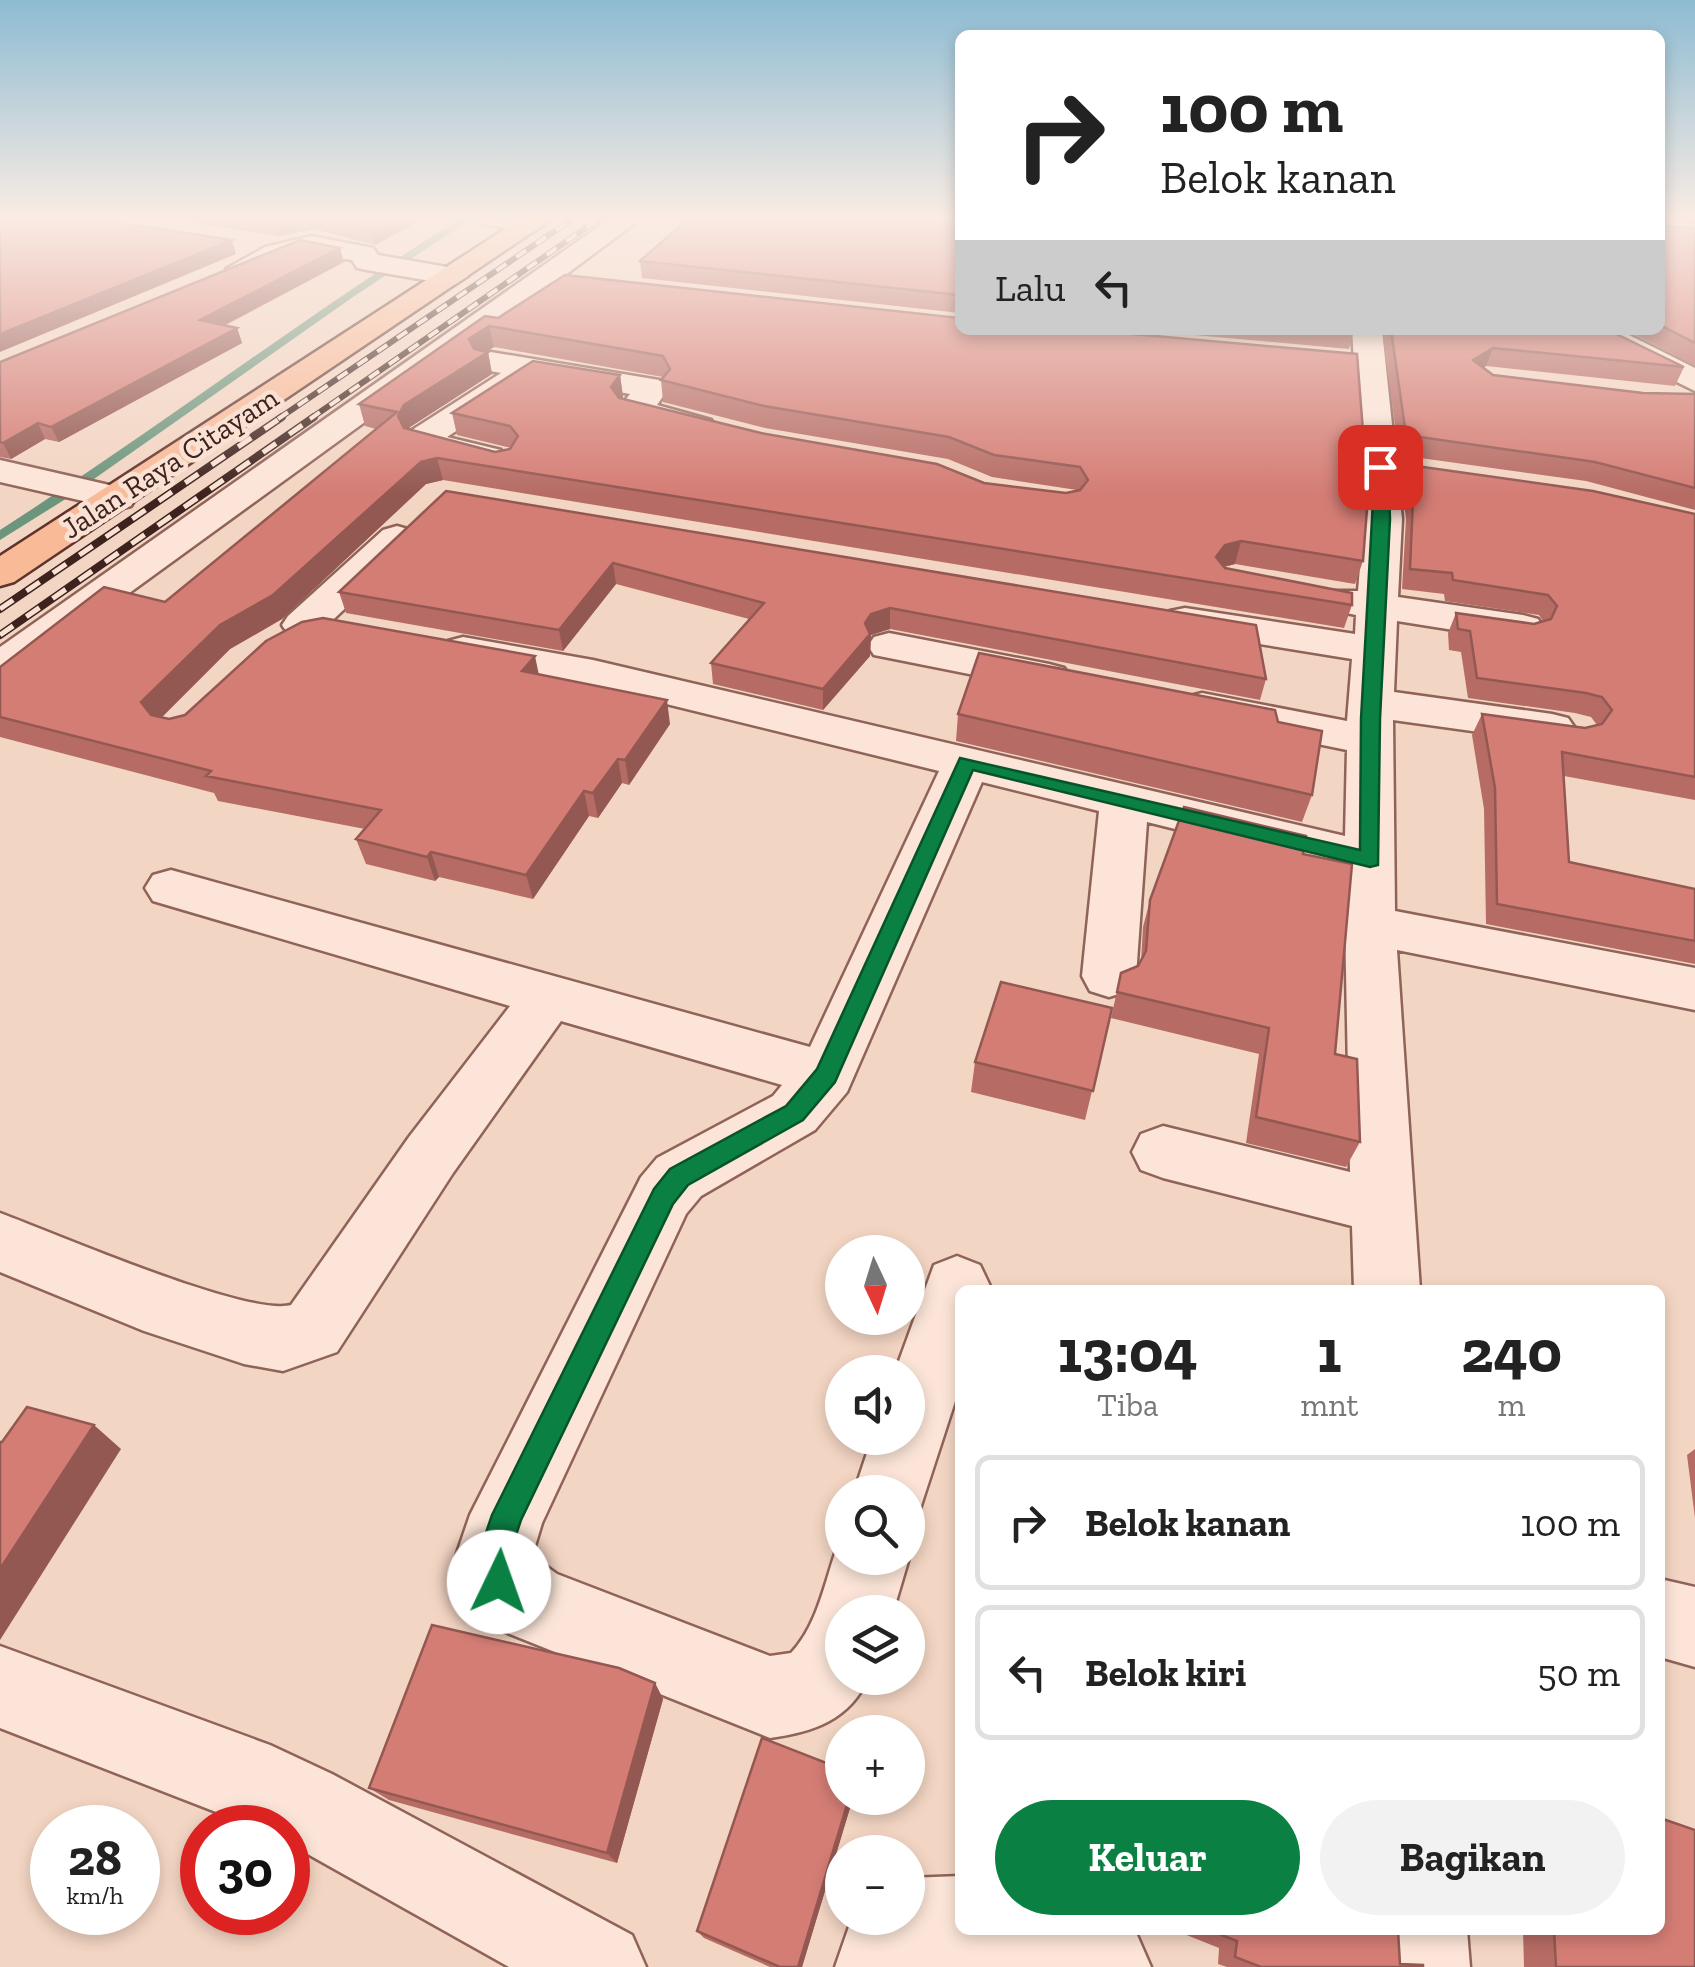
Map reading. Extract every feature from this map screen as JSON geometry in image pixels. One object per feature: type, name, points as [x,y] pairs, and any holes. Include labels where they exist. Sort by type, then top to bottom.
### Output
[{"type":"main road","name":"Jalan Raya Citayam","points":[[0,574],[101,494],[399,310]]},
{"type":"street","points":[[0,668],[501,310]]},
{"type":"street","points":[[1367,335],[1370,364],[1399,469],[1382,519],[1371,721],[1369,925],[1387,1285]]},
{"type":"street","points":[[1605,335],[1695,381]]},
{"type":"street","points":[[441,353],[654,388],[635,409],[727,434]]},
{"type":"street","points":[[1333,362],[1370,364]]},
{"type":"street","points":[[502,460],[425,442],[424,438],[530,368]]},
{"type":"street","points":[[16,474],[101,494]]},
{"type":"street","points":[[265,648],[303,625],[428,508]]},
{"type":"street","points":[[1305,594],[1523,628]]},
{"type":"street","points":[[1144,613],[1375,650]]},
{"type":"street","points":[[303,625],[357,630]]},
{"type":"street","points":[[416,642],[593,674],[1370,860]]},
{"type":"street","points":[[889,646],[1094,686]]},
{"type":"street","points":[[1169,700],[1371,721],[1574,731]]},
{"type":"street","points":[[825,1679],[811,1692],[770,1697],[533,1604],[499,1582],[494,1556],[507,1515],[664,1196],[679,1177],[794,1113],[826,1075],[966,762]]},
{"type":"street","points":[[1109,976],[1124,802]]},
{"type":"street","points":[[171,888],[348,942],[550,994],[826,1075]]},
{"type":"street","points":[[1369,925],[1695,989]]},
{"type":"street","points":[[0,1242],[144,1300],[244,1332],[283,1339],[313,1330],[430,1155],[550,994]]},
{"type":"street","points":[[1163,1152],[1383,1207]]},
{"type":"street","points":[[896,1475],[955,1292]]},
{"type":"street","points":[[1665,1619],[1695,1627]]},
{"type":"street","points":[[0,1687],[240,1775],[302,1804],[600,1967]]},
{"type":"street","points":[[881,1967],[894,1924],[955,1922]]},
{"type":"street","points":[[1004,1935],[1105,1967]]},
{"type":"street","points":[[1422,1935],[1424,1967]]},
{"type":"building","points":[[0,310],[60,310],[0,334]]},
{"type":"building","points":[[128,310],[220,310],[200,320],[237,328],[51,427],[38,423],[3,443],[0,362]]},
{"type":"building","points":[[511,310],[885,310],[955,317],[955,335],[1144,335],[1357,354],[1368,496],[1363,561],[1241,541],[1225,545],[1216,557],[1225,568],[1352,593],[1352,605],[437,458],[421,462],[273,595],[220,625],[141,702],[151,715],[169,719],[185,715],[266,641],[302,622],[323,618],[535,656],[522,671],[667,700],[625,760],[618,759],[593,793],[584,791],[526,875],[356,839],[381,810],[206,776],[211,771],[0,717],[0,667],[104,587],[165,602],[397,412],[359,404],[485,316],[498,318]],"holes":[[[489,326],[663,356],[670,369],[661,380],[764,406],[949,437],[994,455],[1080,467],[1088,480],[1080,490],[1066,493],[984,483],[937,464],[761,433],[619,398],[611,387],[620,375],[533,361],[452,413],[510,426],[518,436],[510,449],[495,452],[404,428],[398,416],[404,405],[488,352],[474,349],[469,339]]]},
{"type":"building","points":[[1665,310],[1695,310],[1695,343],[1665,328]]},
{"type":"building","points":[[1392,335],[1618,335],[1684,367],[1493,348],[1473,360],[1493,375],[1643,393],[1695,394],[1695,488],[1595,462],[1406,435]]},
{"type":"building","points":[[1409,465],[1593,491],[1695,514],[1695,777],[1562,752],[1569,862],[1695,889],[1695,941],[1497,904],[1495,788],[1482,714],[1585,728],[1602,724],[1612,710],[1602,697],[1586,693],[1477,678],[1470,631],[1458,629],[1456,613],[1534,624],[1551,619],[1557,606],[1548,595],[1453,580],[1452,573],[1410,569],[1413,499]]},
{"type":"building","points":[[446,491],[1256,625],[1266,679],[890,608],[871,614],[865,623],[870,634],[823,689],[711,663],[764,603],[613,563],[559,630],[339,592]]},
{"type":"building","points":[[979,653],[1275,710],[1278,722],[1322,731],[1312,795],[958,714]]},
{"type":"building","points":[[1184,807],[1306,836],[1303,854],[1352,864],[1335,1054],[1357,1059],[1360,1142],[1256,1117],[1269,1028],[1117,992],[1121,973],[1138,966],[1146,951],[1150,900]]},
{"type":"building","points":[[1001,982],[1112,1008],[1093,1091],[975,1062]]},
{"type":"building","points":[[27,1407],[94,1425],[0,1569],[0,1442]]},
{"type":"building","points":[[432,1625],[619,1668],[655,1683],[607,1853],[369,1788]]},
{"type":"building","points":[[762,1738],[825,1762],[825,1815],[844,1815],[838,1835],[825,1835],[825,1878],[798,1967],[780,1967],[697,1931]]},
{"type":"building","points":[[1665,1820],[1695,1830],[1695,1967],[1556,1967],[1554,1935],[1665,1935]]},
{"type":"building","points":[[1222,1935],[1398,1935],[1400,1964],[1423,1967],[1261,1967],[1235,1957],[1237,1941]]},
{"type":"waterway","points":[[0,536],[328,310]]},
{"type":"railway","points":[[278,419],[439,310]]},
{"type":"railway","points":[[310,419],[468,310]]},
{"type":"railway","points":[[0,609],[282,417]]},
{"type":"railway","points":[[0,635],[314,417]]},
{"type":"route","points":[[499,1582],[494,1556],[507,1515],[664,1196],[679,1177],[794,1113],[826,1075],[966,762],[1370,860],[1370,719],[1382,519],[1380,467]]}]
